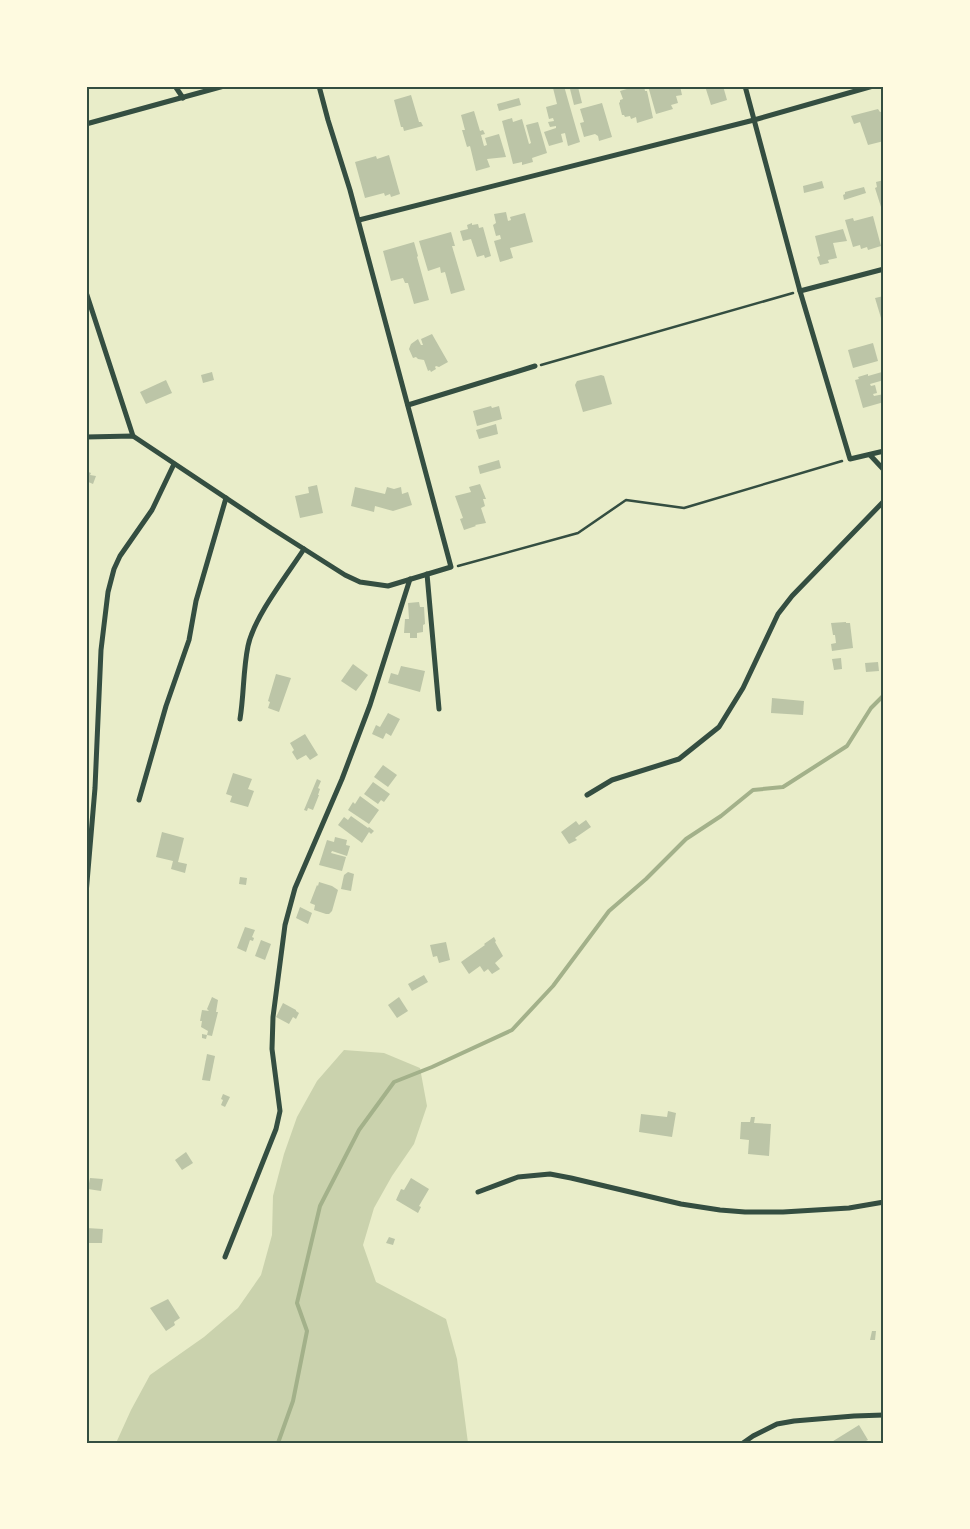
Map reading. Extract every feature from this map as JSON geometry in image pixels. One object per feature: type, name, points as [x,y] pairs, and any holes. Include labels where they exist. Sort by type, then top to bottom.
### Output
[{"type":"street","points":[[175,86],[183,98]]},
{"type":"street","points":[[86,124],[224,86]]},
{"type":"street","points":[[86,437],[133,436],[344,575],[360,582],[388,586],[451,568],[359,220],[319,86]]},
{"type":"street","points":[[744,86],[800,291],[850,459],[884,451]]},
{"type":"street","points":[[359,220],[754,120],[873,86]]},
{"type":"street","points":[[800,291],[884,268]]},
{"type":"street","points":[[86,292],[133,436]]},
{"type":"street","points":[[408,405],[535,366]]},
{"type":"street","points":[[870,455],[884,470]]},
{"type":"street","points":[[86,894],[95,788],[101,650],[108,592],[114,569],[120,556],[152,510],[174,464]]},
{"type":"street","points":[[139,800],[166,706],[189,640],[196,601],[226,498]]},
{"type":"street","points":[[586,796],[612,780],[679,759],[719,727],[743,688],[768,634],[783,608],[803,583],[884,501]]},
{"type":"street","points":[[240,719],[248,647],[252,633],[304,549]]},
{"type":"street","points":[[427,574],[439,709]]},
{"type":"street","points":[[225,1257],[276,1130],[280,1111],[272,1049],[273,1017],[285,925],[295,888],[342,779],[370,705],[410,580]]},
{"type":"street","points":[[478,1192],[518,1177],[550,1174],[681,1204],[720,1210],[782,1212],[849,1208],[884,1202]]},
{"type":"street","points":[[744,1443],[752,1436],[777,1424],[794,1421],[884,1415]]},
{"type":"path","points":[[535,366],[800,291]]},
{"type":"path","points":[[451,568],[578,533],[626,500],[684,508],[850,459]]},
{"type":"green space","points":[[344,1050],[384,1053],[420,1068],[427,1106],[414,1144],[392,1176],[374,1208],[363,1245],[376,1282],[446,1319],[457,1359],[468,1443],[116,1443],[150,1375],[204,1337],[238,1308],[261,1275],[272,1235],[273,1196],[284,1154],[297,1117],[317,1081]]},
{"type":"building","points":[[564,86],[580,142],[568,146],[565,133],[561,134],[563,142],[549,146],[544,132],[556,128],[556,126],[550,127],[548,122],[554,121],[553,118],[549,119],[546,107],[557,104],[553,88]]},
{"type":"building","points":[[644,86],[645,91],[647,91],[653,118],[637,123],[636,117],[631,119],[630,116],[625,117],[622,115],[619,103],[623,99],[620,91]]},
{"type":"building","points":[[648,86],[680,86],[682,95],[676,96],[678,103],[671,105],[673,109],[656,114]]},
{"type":"building","points":[[705,86],[723,86],[727,100],[711,105]]},
{"type":"building","points":[[578,87],[582,103],[574,105],[570,89]]},
{"type":"building","points":[[411,95],[419,122],[423,126],[404,131],[403,127],[401,127],[394,100]]},
{"type":"building","points":[[519,98],[521,105],[499,111],[497,104]]},
{"type":"building","points":[[602,103],[612,137],[599,141],[598,136],[595,134],[584,137],[580,123],[584,122],[580,109]]},
{"type":"building","points":[[878,109],[880,112],[884,111],[884,141],[868,145],[860,122],[854,124],[851,116]]},
{"type":"building","points":[[474,111],[480,131],[483,130],[485,134],[481,135],[484,146],[487,145],[485,138],[499,134],[506,157],[487,159],[490,167],[476,171],[470,146],[467,147],[462,130],[465,130],[461,115]]},
{"type":"building","points":[[512,118],[513,122],[522,119],[529,144],[531,143],[526,125],[538,122],[547,153],[532,158],[533,162],[522,165],[522,162],[513,164],[502,121]]},
{"type":"building","points":[[389,155],[400,194],[391,197],[390,194],[385,196],[384,193],[365,198],[355,162],[376,156],[377,159]]},
{"type":"building","points":[[884,180],[884,206],[881,207],[875,188],[877,187],[876,182]]},
{"type":"building","points":[[822,181],[824,188],[804,193],[803,186]]},
{"type":"building","points":[[864,187],[866,193],[844,200],[843,195],[845,192]]},
{"type":"building","points":[[506,212],[508,221],[511,220],[510,217],[525,213],[533,242],[510,248],[513,258],[500,262],[494,241],[501,239],[500,235],[496,236],[493,225],[496,223],[494,214]]},
{"type":"building","points":[[873,216],[881,246],[868,250],[867,247],[861,249],[860,245],[853,247],[845,220],[853,218],[854,221]]},
{"type":"building","points":[[472,223],[472,225],[478,224],[479,228],[483,227],[491,256],[485,258],[484,255],[477,257],[471,239],[463,241],[460,231],[468,229],[467,225]]},
{"type":"building","points":[[843,229],[847,241],[833,243],[837,258],[828,260],[829,263],[820,265],[817,257],[820,256],[815,236]]},
{"type":"building","points":[[451,232],[455,246],[452,246],[465,290],[451,294],[445,272],[441,273],[440,267],[428,271],[419,241]]},
{"type":"building","points":[[414,242],[429,300],[414,304],[408,283],[405,283],[403,278],[391,281],[383,251]]},
{"type":"building","points":[[884,296],[884,318],[881,318],[875,298]]},
{"type":"building","points":[[432,334],[448,362],[439,367],[436,366],[436,369],[431,372],[430,370],[428,371],[424,360],[416,357],[413,358],[409,349],[411,344],[418,339],[421,345],[423,345],[421,339]]},
{"type":"building","points":[[873,343],[878,361],[853,368],[848,350]]},
{"type":"building","points":[[212,372],[214,380],[203,383],[201,375]]},
{"type":"building","points":[[882,372],[884,380],[870,384],[871,386],[875,385],[877,393],[873,394],[874,396],[884,394],[884,402],[863,408],[855,380],[868,374],[868,376]]},
{"type":"building","points":[[601,375],[604,376],[612,404],[583,412],[575,385],[577,381]]},
{"type":"building","points":[[166,380],[172,393],[146,404],[140,392]]},
{"type":"building","points":[[491,406],[492,408],[499,406],[502,419],[477,426],[473,411]]},
{"type":"building","points":[[496,424],[498,434],[479,439],[476,430]]},
{"type":"building","points":[[499,460],[501,468],[480,474],[478,466]]},
{"type":"building","points":[[86,471],[91,473],[90,475],[96,476],[93,484],[86,481]]},
{"type":"building","points":[[480,484],[486,499],[483,499],[485,506],[481,508],[486,523],[464,530],[460,519],[463,518],[455,496],[471,492],[469,487]]},
{"type":"building","points":[[317,485],[323,513],[300,518],[295,496],[309,493],[308,487]]},
{"type":"building","points":[[355,487],[385,494],[387,487],[394,489],[401,487],[402,494],[408,492],[412,505],[393,511],[375,506],[374,512],[351,506]]},
{"type":"building","points":[[419,602],[420,607],[424,607],[425,624],[423,625],[423,632],[417,633],[417,638],[410,638],[410,633],[404,633],[405,619],[409,619],[408,603]]},
{"type":"building","points":[[831,623],[850,623],[853,648],[832,651],[831,644],[836,643]]},
{"type":"building","points":[[841,658],[842,669],[834,670],[832,659]]},
{"type":"building","points":[[878,662],[879,671],[866,672],[865,663]]},
{"type":"building","points":[[353,664],[368,675],[356,691],[341,681]]},
{"type":"building","points":[[401,666],[425,671],[420,692],[388,683],[391,673],[398,675]]},
{"type":"building","points":[[276,674],[291,678],[279,712],[268,708],[270,702],[268,701]]},
{"type":"building","points":[[772,698],[804,701],[803,715],[771,713]]},
{"type":"building","points":[[388,713],[400,719],[391,736],[386,733],[383,739],[372,734],[376,725],[380,727]]},
{"type":"building","points":[[305,734],[318,755],[310,760],[306,755],[297,760],[292,752],[294,750],[290,743]]},
{"type":"building","points":[[383,765],[397,775],[388,787],[374,777]]},
{"type":"building","points":[[233,773],[252,779],[248,789],[254,791],[248,807],[230,802],[232,796],[226,794]]},
{"type":"building","points":[[317,779],[321,781],[318,788],[320,789],[313,810],[308,808],[307,811],[304,810]]},
{"type":"building","points":[[373,782],[390,794],[384,802],[381,800],[378,804],[364,794]]},
{"type":"building","points":[[360,796],[379,810],[369,824],[348,810]]},
{"type":"building","points":[[351,816],[374,831],[371,834],[369,832],[362,843],[338,825],[344,817],[348,820]]},
{"type":"building","points":[[586,820],[591,827],[575,838],[577,840],[569,844],[561,832],[576,821],[579,825]]},
{"type":"building","points":[[162,832],[184,838],[178,862],[187,864],[185,873],[171,869],[173,861],[156,857]]},
{"type":"building","points":[[335,837],[347,840],[346,845],[350,846],[347,856],[332,851],[331,853],[346,857],[342,871],[319,865],[327,840],[334,842]]},
{"type":"building","points":[[348,872],[354,874],[351,891],[341,889],[344,875]]},
{"type":"building","points":[[240,877],[247,878],[246,885],[239,884]]},
{"type":"building","points":[[319,882],[338,890],[332,911],[329,914],[314,910],[315,905],[310,903]]},
{"type":"building","points":[[300,907],[312,913],[308,924],[296,918]]},
{"type":"building","points":[[245,927],[255,930],[252,937],[254,938],[253,941],[250,940],[246,952],[237,948]]},
{"type":"building","points":[[494,937],[503,956],[495,963],[500,969],[492,974],[488,969],[484,972],[480,966],[469,974],[461,962]]},
{"type":"building","points":[[261,940],[271,944],[265,960],[255,956]]},
{"type":"building","points":[[446,942],[450,960],[439,963],[437,956],[433,957],[430,945]]},
{"type":"building","points":[[424,975],[428,982],[412,991],[408,984]]},
{"type":"building","points":[[212,997],[218,1000],[216,1012],[218,1012],[212,1036],[207,1035],[208,1031],[201,1027],[202,1021],[200,1021],[202,1010],[209,1011],[207,1009]]},
{"type":"building","points":[[399,997],[408,1011],[397,1018],[388,1005]]},
{"type":"building","points":[[283,1003],[299,1013],[296,1019],[293,1017],[289,1024],[276,1017]]},
{"type":"building","points":[[202,1034],[207,1035],[206,1039],[202,1038]]},
{"type":"building","points":[[207,1054],[215,1056],[210,1081],[202,1080]]},
{"type":"building","points":[[223,1094],[230,1097],[225,1107],[221,1105]]},
{"type":"building","points":[[668,1111],[676,1113],[672,1137],[639,1132],[641,1114],[667,1117]]},
{"type":"building","points":[[751,1117],[755,1117],[754,1123],[771,1124],[769,1156],[748,1154],[749,1140],[740,1139],[741,1122],[750,1122]]},
{"type":"building","points":[[186,1152],[193,1163],[182,1170],[175,1160]]},
{"type":"building","points":[[90,1178],[103,1179],[101,1191],[88,1189]]},
{"type":"building","points":[[411,1178],[429,1189],[419,1206],[421,1207],[418,1213],[396,1200],[401,1189],[404,1190]]},
{"type":"building","points":[[86,1228],[103,1229],[102,1243],[86,1243]]},
{"type":"building","points":[[389,1237],[395,1239],[393,1245],[386,1243]]},
{"type":"building","points":[[168,1299],[180,1318],[174,1322],[175,1325],[166,1331],[150,1308]]},
{"type":"building","points":[[872,1331],[876,1331],[875,1340],[870,1340]]},
{"type":"building","points":[[859,1425],[868,1440],[866,1441],[867,1443],[830,1443]]},
{"type":"waterway","points":[[278,1443],[293,1401],[307,1331],[297,1303],[320,1206],[359,1130],[394,1082],[432,1067],[512,1030],[553,986],[609,911],[646,879],[686,839],[721,816],[753,790],[783,787],[847,746],[871,708],[884,695]]}]
